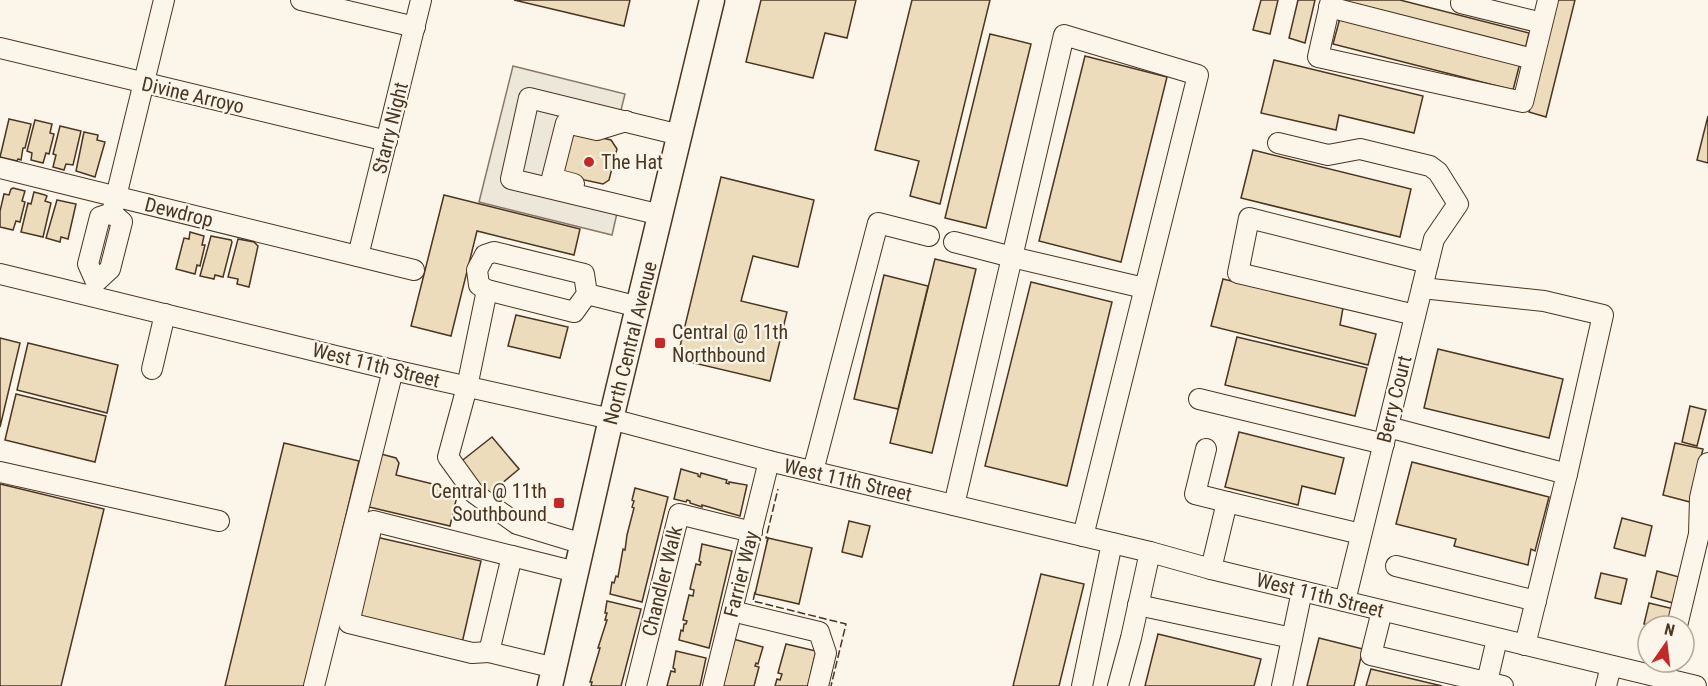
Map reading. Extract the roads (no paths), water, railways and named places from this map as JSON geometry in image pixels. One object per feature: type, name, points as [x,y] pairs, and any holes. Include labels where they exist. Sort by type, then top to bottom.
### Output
[{"type":"main road","name":"North Central Avenue","points":[[552,677],[611,419],[712,0]]},
{"type":"street","points":[[94,289],[88,264],[100,217],[114,204],[164,0]]},
{"type":"street","points":[[301,0],[415,27]]},
{"type":"street","name":"Starry Night","points":[[358,256],[421,0]]},
{"type":"street","points":[[1533,59],[1330,4],[1318,57],[1523,102],[1548,0]]},
{"type":"street","points":[[1457,1],[1542,23]]},
{"type":"street","points":[[954,505],[1064,35],[1198,75],[1083,536]]},
{"type":"street","name":"Divine Arroyo","points":[[0,48],[387,141]]},
{"type":"street","points":[[661,215],[511,179],[529,98],[680,135]]},
{"type":"street","points":[[606,202],[587,187],[552,178],[566,123],[597,130],[626,121]]},
{"type":"street","name":"Berry Court","points":[[1278,143],[1328,155],[1360,149],[1430,166],[1438,172],[1458,204],[1434,239],[1345,601]]},
{"type":"street","name":"Dewdrop","points":[[0,168],[114,204],[414,270]]},
{"type":"street","points":[[94,289],[110,269],[122,222],[114,204]]},
{"type":"street","points":[[1415,315],[1238,273],[1249,218],[1428,263]]},
{"type":"street","points":[[813,471],[878,223],[929,236]]},
{"type":"street","points":[[94,240],[116,245]]},
{"type":"street","points":[[954,242],[1144,288]]},
{"type":"street","points":[[494,252],[584,274],[587,294],[574,312],[487,290],[479,285],[477,270],[485,255],[494,252]]},
{"type":"street","name":"West 11th Street","points":[[0,274],[94,289],[165,314],[393,370],[611,419],[769,461],[1150,552],[1497,639],[1611,666],[1636,668]]},
{"type":"street","points":[[1422,288],[1544,301],[1603,315],[1525,645]]},
{"type":"street","points":[[487,290],[467,387],[448,458],[474,494],[517,524],[583,544]]},
{"type":"street","points":[[587,294],[639,307]]},
{"type":"street","points":[[152,369],[165,314]]},
{"type":"street","points":[[314,686],[393,370]]},
{"type":"street","points":[[1199,399],[1567,474]]},
{"type":"street","points":[[1206,450],[1196,494],[1361,534]]},
{"type":"street","name":"Farrier Way","points":[[713,686],[769,461]]},
{"type":"street","points":[[1680,614],[1699,534],[1700,498],[1708,463]]},
{"type":"street","points":[[0,472],[219,521]]},
{"type":"street","points":[[1211,569],[1227,501]]},
{"type":"street","name":"Chandler Walk","points":[[636,686],[679,514],[752,532]]},
{"type":"street","points":[[552,677],[489,652],[472,653],[349,623],[373,521],[576,572]]},
{"type":"street","points":[[1082,686],[1112,543]]},
{"type":"street","points":[[1118,686],[1150,552]]},
{"type":"street","points":[[489,652],[512,556]]},
{"type":"street","points":[[1396,566],[1536,601]]},
{"type":"street","points":[[1282,686],[1302,591]]},
{"type":"street","points":[[1138,605],[1292,638]]},
{"type":"street","points":[[732,610],[819,632],[826,653],[818,686]]},
{"type":"street","points":[[1382,610],[1371,655],[1492,685],[1497,639]]},
{"type":"street","points":[[1606,686],[1611,666]]},
{"type":"street","name":"West 11th Street","points":[[1674,674],[1696,686]]},
{"type":"place","name":"The Hat","points":[[589,162]]},
{"type":"place","name":"Central @ 11th Northbound","points":[[660,343]]},
{"type":"place","name":"Central @ 11th Southbound","points":[[559,503]]}]
